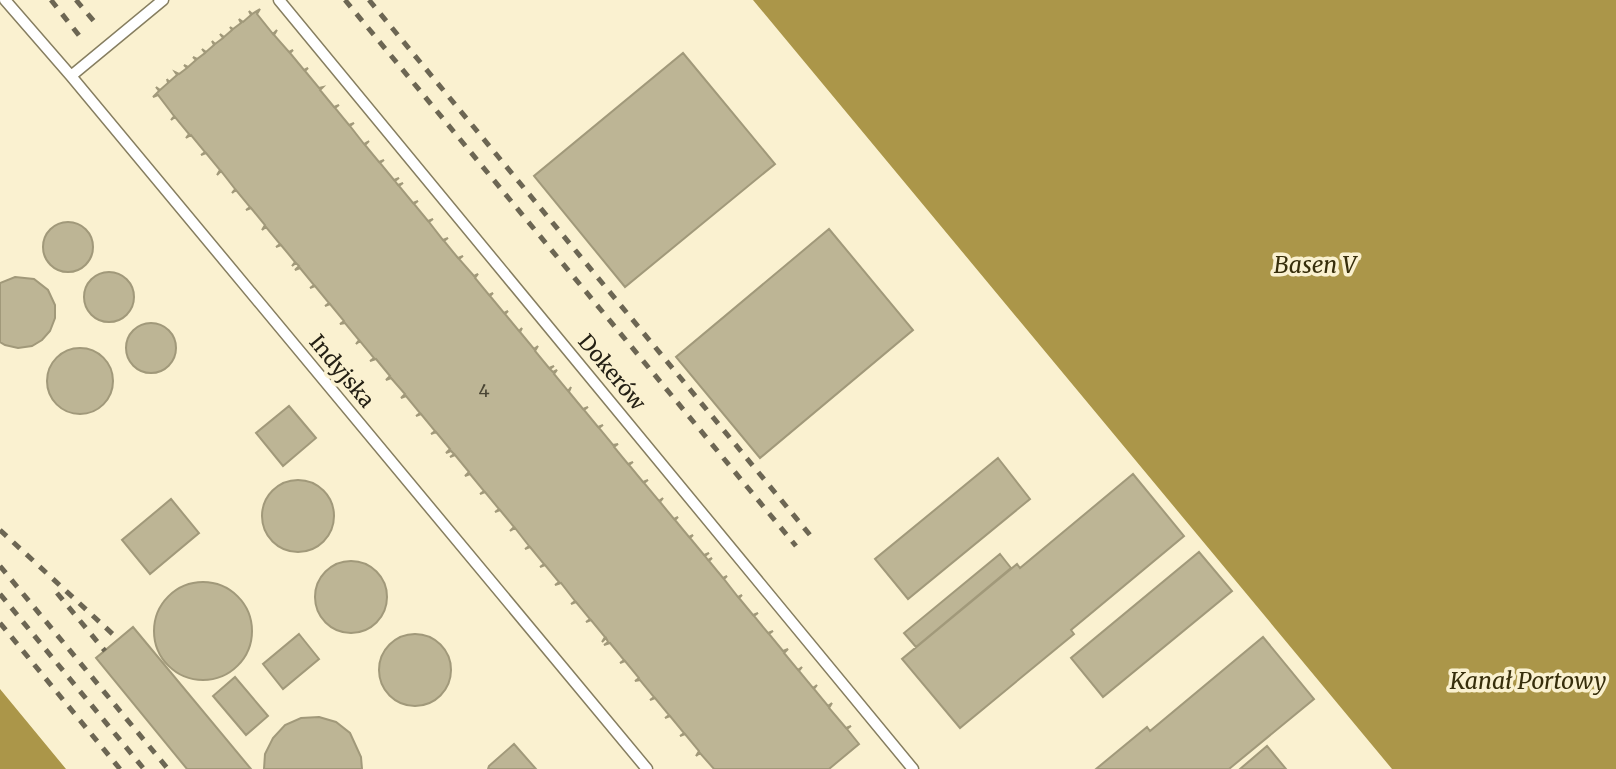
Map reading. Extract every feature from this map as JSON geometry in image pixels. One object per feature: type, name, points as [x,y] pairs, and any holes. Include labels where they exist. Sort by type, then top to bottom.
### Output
[{"type":"lane","name":"Indyjska","points":[[5,0],[647,769]]},
{"type":"lane","points":[[71,76],[163,0]]},
{"type":"lane","name":"Dokerów","points":[[279,0],[913,769]]},
{"type":"water","name":"Basen V","points":[[753,0],[1616,0],[1616,769],[1392,769]]},
{"type":"water","points":[[0,689],[66,769],[0,769]]},
{"type":"building","points":[[260,9],[257,14],[273,34],[277,30],[274,35],[289,52],[293,50],[290,53],[304,70],[308,68],[305,71],[319,88],[323,87],[320,90],[334,107],[339,105],[335,108],[349,125],[354,123],[350,126],[364,144],[369,141],[365,145],[379,162],[384,160],[380,163],[394,180],[399,178],[395,181],[398,185],[403,183],[399,186],[413,203],[418,201],[414,204],[428,221],[433,219],[429,222],[443,240],[448,238],[444,241],[458,258],[463,256],[459,259],[474,276],[478,274],[475,278],[489,295],[493,293],[490,296],[504,313],[508,311],[505,314],[519,331],[522,328],[520,332],[534,349],[538,346],[535,351],[549,368],[554,366],[550,369],[553,372],[557,370],[554,374],[568,391],[571,387],[569,392],[583,409],[588,407],[584,410],[598,427],[603,425],[599,428],[613,445],[618,444],[614,447],[628,464],[633,462],[629,465],[643,482],[648,480],[644,483],[659,501],[663,498],[660,502],[674,519],[678,517],[675,520],[689,537],[693,535],[690,538],[704,555],[709,553],[705,556],[708,560],[712,558],[709,561],[723,578],[727,576],[724,579],[738,597],[742,595],[739,598],[753,615],[758,613],[754,616],[768,633],[773,631],[769,634],[783,651],[788,649],[784,653],[798,670],[802,667],[799,671],[813,688],[817,685],[814,689],[828,706],[832,703],[829,708],[846,728],[851,726],[847,729],[859,744],[829,769],[714,769],[700,753],[696,756],[699,751],[685,734],[680,736],[684,733],[670,716],[665,718],[669,715],[655,698],[650,700],[654,697],[640,680],[635,681],[639,678],[625,661],[620,663],[624,660],[610,643],[604,645],[608,642],[606,638],[602,642],[605,637],[591,620],[586,622],[590,619],[576,602],[571,604],[575,601],[561,583],[555,585],[559,582],[545,565],[540,567],[544,564],[530,547],[525,549],[529,546],[515,528],[510,531],[514,527],[500,510],[495,512],[499,509],[485,492],[480,494],[484,491],[470,474],[465,476],[469,472],[455,455],[450,457],[454,454],[451,451],[446,453],[450,449],[436,432],[431,434],[435,431],[421,414],[416,416],[420,413],[406,396],[401,398],[405,394],[391,378],[386,380],[390,376],[376,359],[370,361],[374,358],[360,341],[356,344],[359,340],[345,323],[340,324],[344,321],[330,304],[325,306],[329,303],[315,286],[310,288],[314,285],[300,268],[295,270],[299,266],[296,263],[292,266],[295,262],[281,245],[276,247],[280,244],[266,227],[262,230],[265,225],[251,208],[246,210],[250,207],[236,190],[232,193],[235,189],[221,171],[217,175],[220,170],[206,153],[201,155],[205,152],[191,135],[186,138],[189,134],[175,117],[171,120],[174,116],[158,95],[153,97],[159,91],[156,87],[160,90],[168,83],[167,79],[169,82],[177,75],[175,72],[179,74],[187,68],[184,65],[188,67],[196,60],[193,57],[197,59],[205,53],[202,49],[206,52],[214,45],[212,41],[215,44],[223,38],[220,34],[224,37],[232,30],[230,27],[233,29],[241,23],[239,19],[243,22],[251,15],[249,11],[252,14]]},
{"type":"building","points":[[683,53],[775,164],[625,287],[534,176]]},
{"type":"building","points":[[58,223],[78,223],[92,237],[92,257],[78,271],[58,271],[44,257],[44,237]]},
{"type":"building","points":[[829,229],[913,330],[760,458],[676,357]]},
{"type":"building","points":[[109,272],[127,279],[134,297],[127,315],[109,322],[91,315],[84,297],[91,279]]},
{"type":"building","points":[[15,277],[34,279],[48,290],[55,305],[55,318],[50,331],[32,346],[18,348],[0,342],[0,283]]},
{"type":"building","points":[[151,323],[169,330],[176,348],[169,366],[151,373],[133,366],[126,348],[133,330]]},
{"type":"building","points":[[80,348],[103,358],[113,381],[103,404],[80,414],[57,404],[47,381],[57,358]]},
{"type":"building","points":[[289,406],[316,438],[283,466],[256,433]]},
{"type":"building","points":[[998,458],[1030,499],[908,599],[875,559]]},
{"type":"building","points":[[1133,474],[1184,536],[1071,630],[1074,634],[960,728],[902,659],[1017,564],[1020,568]]},
{"type":"building","points":[[298,480],[312,483],[324,490],[331,502],[334,516],[331,530],[324,542],[312,549],[298,552],[284,549],[272,542],[265,530],[262,516],[265,502],[272,490],[284,483]]},
{"type":"building","points":[[171,499],[199,533],[150,574],[122,540]]},
{"type":"building","points":[[1199,552],[1232,591],[1103,697],[1071,658]]},
{"type":"building","points":[[1000,554],[1011,568],[916,647],[904,633]]},
{"type":"building","points":[[351,561],[365,564],[377,571],[384,583],[387,597],[384,611],[377,623],[365,630],[351,633],[337,630],[325,623],[318,611],[315,597],[318,583],[325,571],[337,564]]},
{"type":"building","points":[[203,582],[222,586],[238,596],[248,612],[252,631],[248,650],[238,666],[222,676],[203,680],[184,676],[168,666],[158,650],[154,631],[158,612],[168,596],[184,586]]},
{"type":"building","points":[[133,627],[251,769],[187,769],[96,658]]},
{"type":"building","points":[[299,634],[319,659],[283,689],[263,664]]},
{"type":"building","points":[[408,634],[422,634],[441,644],[451,663],[451,677],[441,696],[422,706],[408,706],[389,696],[379,677],[379,663],[389,644]]},
{"type":"building","points":[[1263,637],[1314,699],[1229,769],[1096,769],[1147,727],[1150,731]]},
{"type":"building","points":[[235,677],[268,716],[246,735],[213,696]]},
{"type":"building","points":[[319,717],[336,722],[350,733],[361,757],[362,769],[264,769],[265,754],[273,738],[285,725],[301,718]]},
{"type":"building","points":[[514,744],[536,769],[488,769],[489,766]]},
{"type":"building","points":[[1267,746],[1286,769],[1240,769]]},
{"type":"railway","points":[[51,0],[81,38]]},
{"type":"railway","points":[[76,0],[98,26]]},
{"type":"railway","points":[[345,0],[796,546]]},
{"type":"railway","points":[[369,0],[810,535]]},
{"type":"railway","points":[[0,530],[118,639]]},
{"type":"railway","points":[[0,566],[168,769]]},
{"type":"railway","points":[[57,593],[105,651]]},
{"type":"railway","points":[[0,594],[144,769]]},
{"type":"railway","points":[[0,623],[120,769]]},
{"type":"water label","name":"Kanał Portowy","points":[[1528,680]]}]
